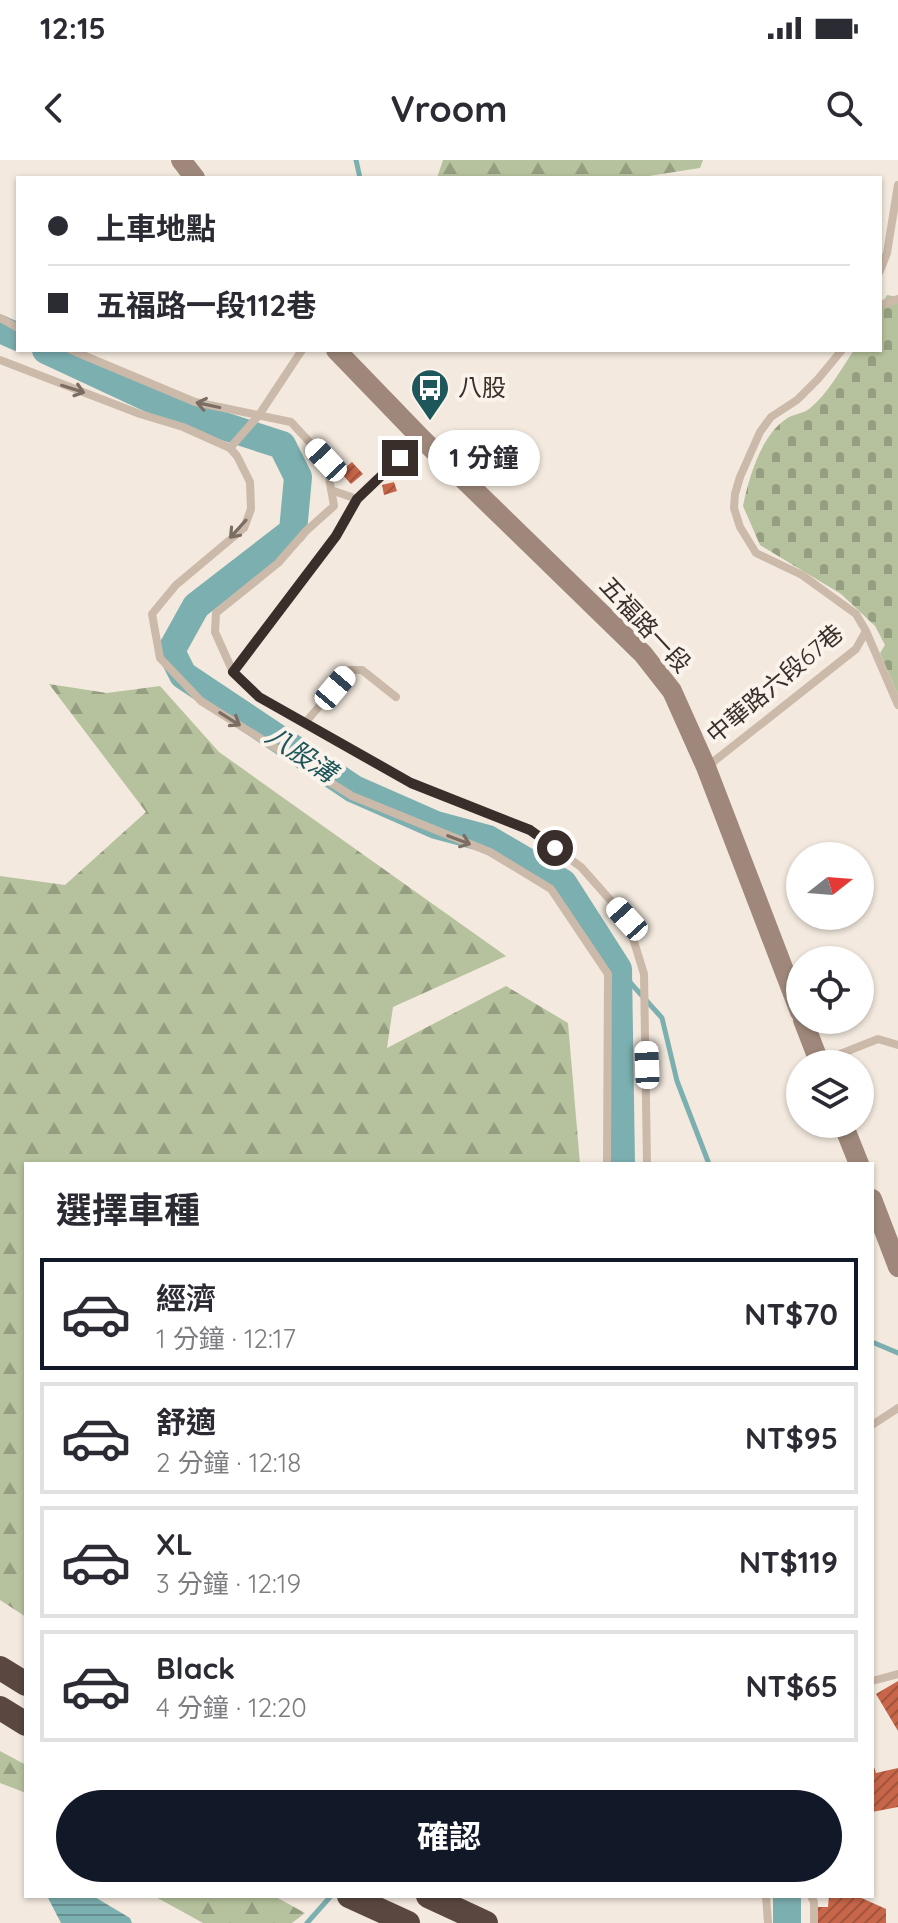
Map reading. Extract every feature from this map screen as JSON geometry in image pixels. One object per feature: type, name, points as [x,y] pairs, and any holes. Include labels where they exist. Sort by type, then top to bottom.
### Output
[{"type":"highway","points":[[0,1668],[24,1683]]},
{"type":"highway","points":[[0,1708],[24,1723]]},
{"type":"highway","points":[[353,1898],[408,1923]]},
{"type":"highway","points":[[432,1898],[486,1923]]},
{"type":"main road","points":[[181,160],[193,176]]},
{"type":"main road","name":"五福路一段","points":[[338,352],[421,438],[643,654],[672,691],[706,767],[786,976]]},
{"type":"main road","points":[[849,1138],[858,1162]]},
{"type":"main road","points":[[874,1204],[898,1267]]},
{"type":"lane","points":[[882,266],[887,253],[898,185]]},
{"type":"lane","points":[[76,352],[195,402],[291,422],[326,460],[334,506],[306,531],[278,563],[216,613],[215,632],[233,672],[259,697],[411,783],[530,830],[581,867],[627,919],[644,974],[647,1162]]},
{"type":"lane","points":[[230,448],[259,415],[301,352]]},
{"type":"lane","name":"中華路六段67巷","points":[[706,767],[856,649],[866,631],[856,614],[802,575],[756,553],[740,527],[734,508],[740,477],[760,432],[771,417],[797,400],[840,352]]},
{"type":"lane","points":[[0,360],[38,377],[183,427],[230,448],[250,482],[251,509],[244,528],[176,585],[152,614],[160,658],[201,701],[352,796],[490,852],[551,889],[608,974],[607,1162]]},
{"type":"lane","points":[[233,672],[328,547],[357,499],[421,438]]},
{"type":"lane","points":[[331,490],[357,499]]},
{"type":"lane","points":[[866,631],[898,705]]},
{"type":"lane","points":[[305,723],[350,670],[362,670],[396,697]]},
{"type":"lane","points":[[851,1050],[878,1039],[898,1045]]},
{"type":"lane","points":[[874,1424],[898,1408]]},
{"type":"lane","points":[[874,1680],[898,1674]]},
{"type":"lane","points":[[766,1898],[768,1923]]},
{"type":"lane","points":[[812,1898],[814,1923]]},
{"type":"green space","points":[[443,160],[703,160],[700,168],[649,176],[438,176]]},
{"type":"green space","points":[[887,295],[898,297],[898,695],[880,653],[885,645],[875,626],[841,594],[760,545],[743,506],[757,458],[777,426],[816,403],[853,352],[882,352],[882,304]]},
{"type":"green space","points":[[49,684],[107,693],[160,686],[219,752],[506,956],[393,1007],[387,1048],[506,986],[568,1023],[580,1162],[24,1162],[24,1616],[0,1600],[0,876],[65,885],[146,812]]},
{"type":"green space","points":[[0,1751],[24,1764],[24,1792],[0,1783]]},
{"type":"green space","points":[[158,1898],[278,1898],[305,1913],[292,1923],[203,1923]]},
{"type":"water","points":[[48,1898],[96,1898],[130,1918],[132,1923],[61,1923]]},
{"type":"building","points":[[352,462],[363,474],[351,484],[340,472]]},
{"type":"building","points":[[394,482],[397,491],[384,495],[382,485]]},
{"type":"building","points":[[898,1681],[898,1731],[876,1694]]},
{"type":"building","points":[[874,1767],[876,1773],[898,1768],[898,1807],[874,1812]]},
{"type":"building","points":[[829,1898],[861,1898],[886,1909],[886,1923],[817,1923],[818,1907],[828,1907]]},
{"type":"waterway","points":[[356,160],[360,176]]},
{"type":"waterway","name":"八股溝","points":[[0,329],[16,336]]},
{"type":"waterway","name":"八股溝","points":[[50,352],[177,411],[282,445],[298,477],[293,531],[196,606],[171,651],[183,675],[354,789],[436,825],[488,839],[563,883],[618,969],[621,1162]]},
{"type":"waterway","points":[[618,969],[662,1018],[677,1081],[708,1162]]},
{"type":"waterway","points":[[874,1343],[898,1353]]},
{"type":"waterway","points":[[307,1923],[329,1898]]},
{"type":"waterway","name":"八股溝","points":[[787,1898],[787,1923]]},
{"type":"place","name":"八股","points":[[430,422]]},
{"type":"route","points":[[400,458],[357,499],[336,536],[233,672],[259,697],[411,783],[530,830],[555,848]]}]
